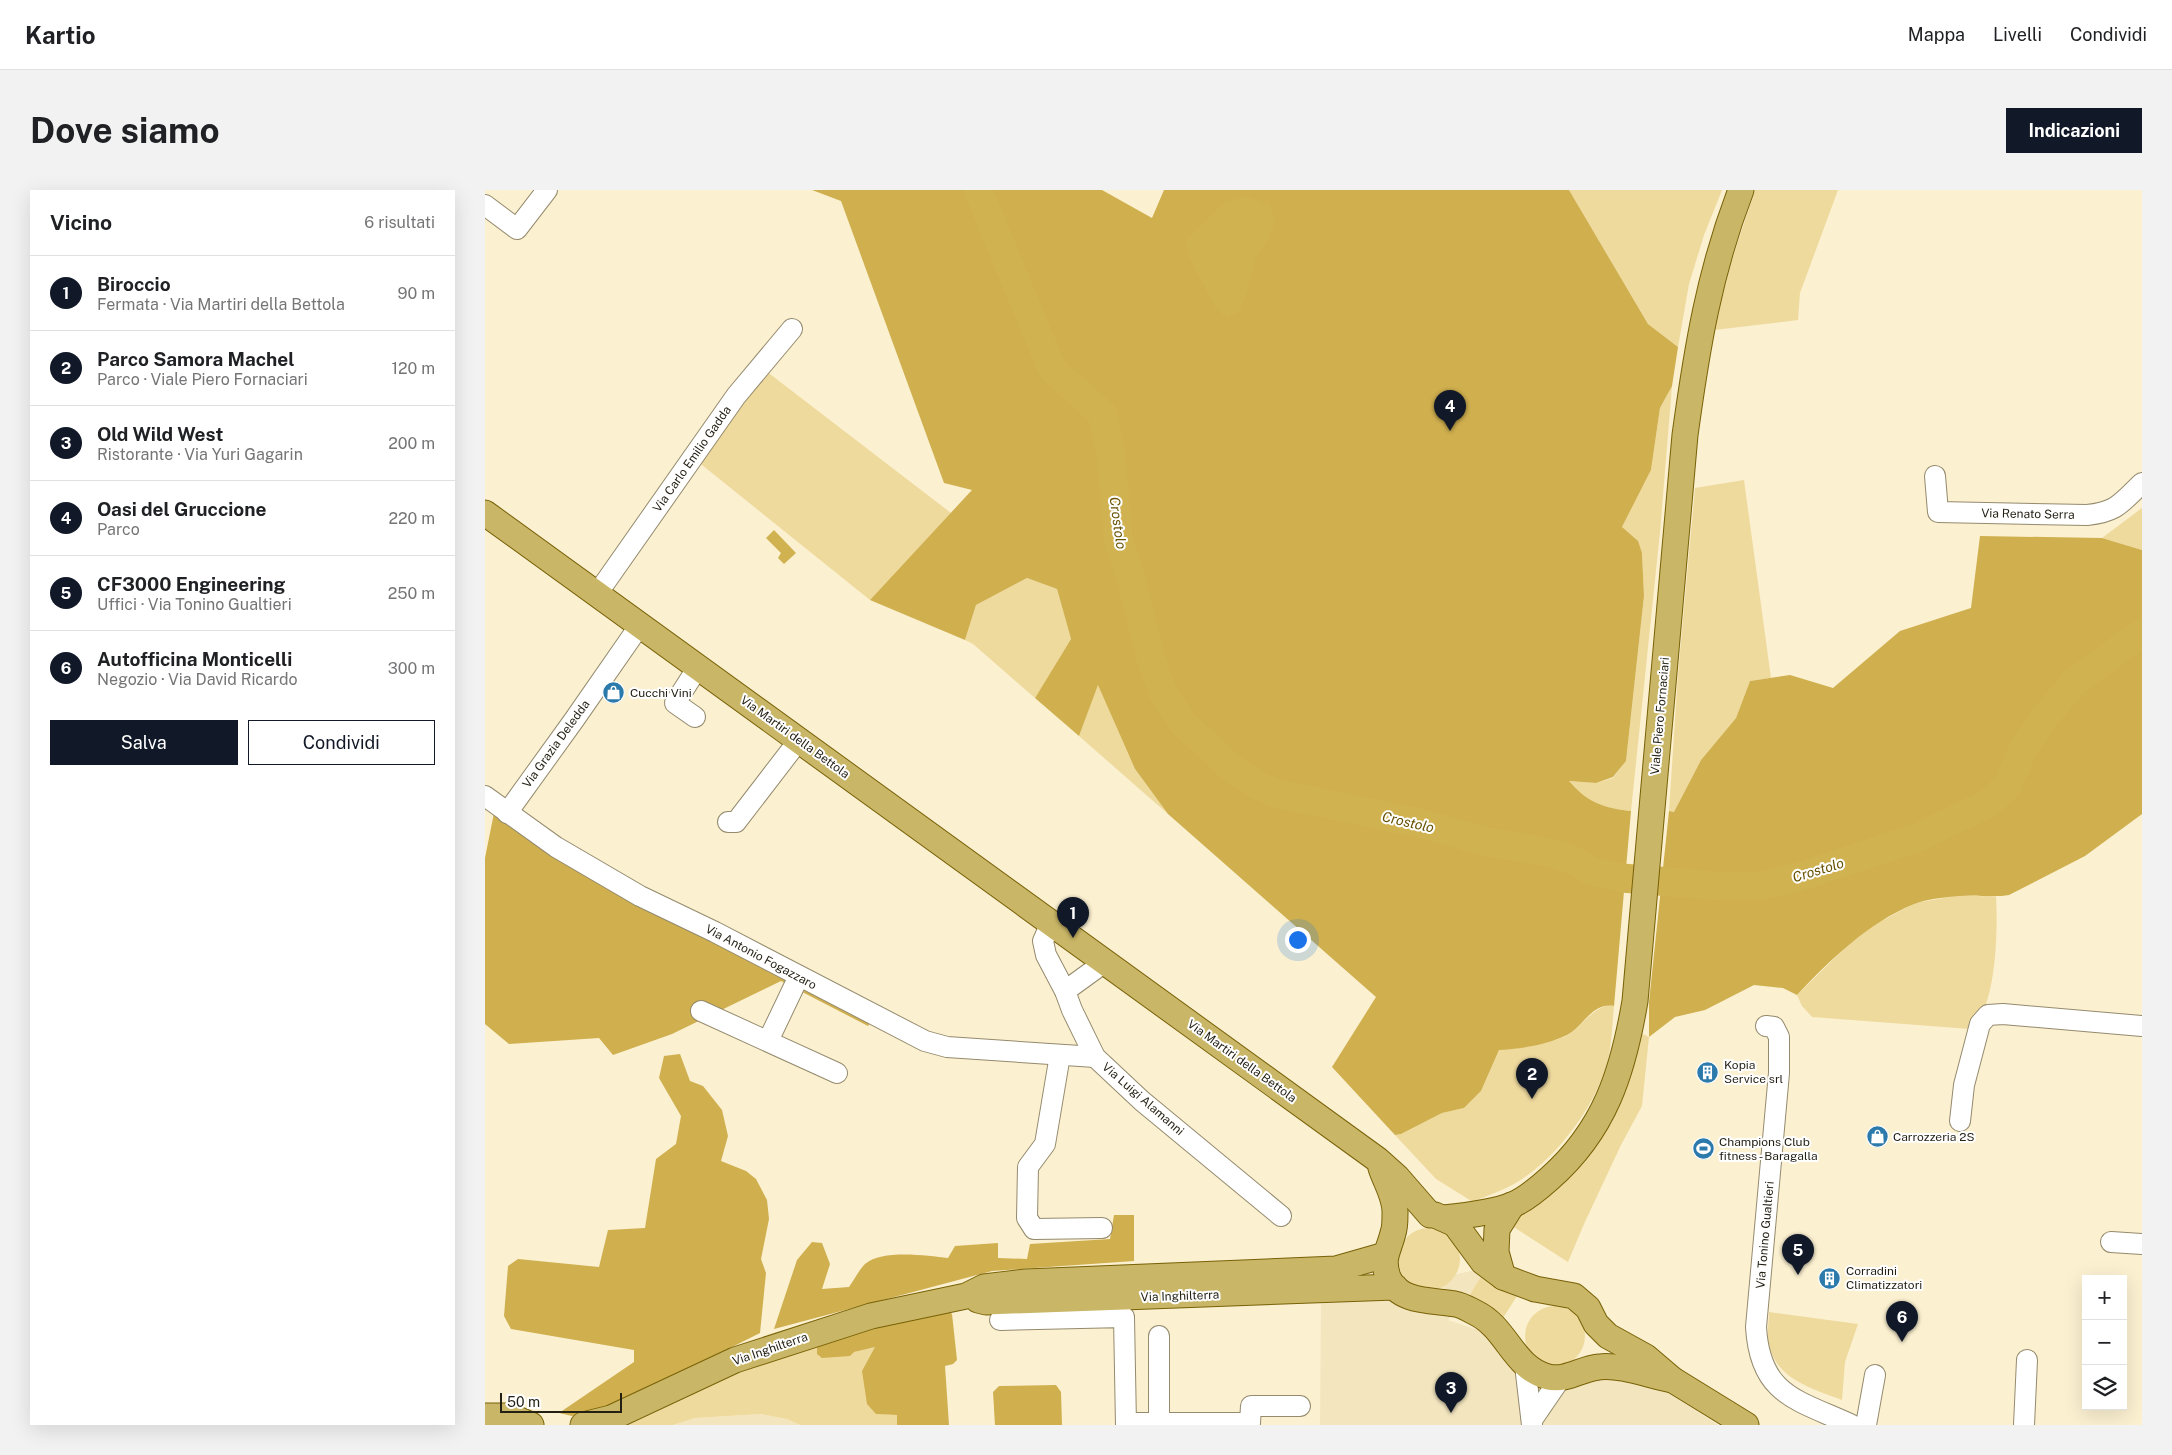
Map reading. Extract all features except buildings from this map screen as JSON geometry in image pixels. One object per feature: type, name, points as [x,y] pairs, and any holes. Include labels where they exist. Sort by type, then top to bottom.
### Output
[{"type":"main road","name":"Viale Piero Fornaciari","points":[[1503,1277],[1496,1252],[1497,1229],[1512,1205],[1542,1184],[1580,1148],[1605,1107],[1618,1076],[1628,1042],[1635,1001],[1685,435],[1697,352],[1709,290],[1726,228],[1741,190]]},
{"type":"main road","name":"Via Martiri della Bettola","points":[[485,513],[1378,1160],[1437,1217],[1455,1224],[1483,1262],[1503,1277],[1535,1289],[1573,1296],[1588,1308],[1596,1324],[1608,1336],[1646,1357],[1673,1380],[1746,1425]]},
{"type":"main road","points":[[1378,1160],[1395,1204],[1389,1244],[1389,1279],[1395,1287]]},
{"type":"main road","name":"Viale Piero Fornaciari","points":[[1437,1217],[1512,1205]]},
{"type":"main road","points":[[1389,1244],[1413,1220],[1437,1217]]},
{"type":"main road","name":"Via Inghilterra","points":[[583,1425],[607,1421],[735,1360],[871,1316],[966,1296],[984,1287],[1026,1282],[1336,1269],[1389,1244]]},
{"type":"main road","name":"Via Martiri della Bettola","points":[[1395,1287],[1406,1295],[1423,1300],[1457,1304],[1478,1314],[1494,1326],[1525,1365],[1539,1374],[1570,1375],[1600,1366],[1673,1380]]},
{"type":"main road","name":"Via Inghilterra","points":[[966,1296],[986,1302],[1395,1287]]},
{"type":"main road","points":[[1570,1375],[1590,1360],[1596,1347],[1596,1324]]},
{"type":"main road","points":[[485,1416],[510,1416],[531,1425]]},
{"type":"street","points":[[485,206],[517,229],[547,190]]},
{"type":"street","name":"Via Carlo Emilio Gadda","points":[[597,594],[736,396],[792,329]]},
{"type":"street","name":"Via Renato Serra","points":[[1935,476],[1938,512],[2087,515],[2107,513],[2122,503],[2142,483]]},
{"type":"street","name":"Via Grazia Deledda","points":[[507,813],[640,625]]},
{"type":"street","points":[[695,717],[675,703],[698,667]]},
{"type":"street","points":[[728,822],[736,822],[799,740]]},
{"type":"street","name":"Via Antonio Fogazzaro","points":[[485,796],[556,848],[640,896],[903,1031],[936,1045],[1095,1057]]},
{"type":"street","name":"Via Luigi Alamanni","points":[[1051,923],[1043,941],[1046,956],[1065,991],[1075,1018],[1095,1057],[1142,1101],[1281,1216]]},
{"type":"street","points":[[1065,991],[1105,962]]},
{"type":"street","points":[[768,1041],[799,976]]},
{"type":"street","points":[[701,1011],[837,1073]]},
{"type":"street","points":[[1960,1121],[1965,1085],[1980,1024],[1988,1015],[2003,1014],[2142,1026]]},
{"type":"street","name":"Via Tonino Gualtieri","points":[[1766,1026],[1774,1027],[1779,1037],[1779,1073],[1756,1327],[1757,1346],[1762,1362],[1778,1388],[1793,1398],[1852,1425]]},
{"type":"street","points":[[1060,1055],[1045,1144],[1028,1167],[1027,1218],[1034,1229],[1102,1228]]},
{"type":"street","points":[[2111,1242],[2142,1244]]},
{"type":"street","points":[[1000,1320],[1124,1317],[1126,1424],[1251,1423],[1251,1406],[1300,1406]]},
{"type":"street","points":[[1159,1336],[1159,1423]]},
{"type":"street","points":[[2024,1425],[2027,1360]]},
{"type":"street","points":[[1525,1365],[1532,1422]]},
{"type":"street","points":[[1532,1422],[1570,1375]]},
{"type":"street","points":[[1866,1425],[1875,1375]]},
{"type":"shaded area","points":[[812,190],[1102,190],[1152,218],[1164,190],[1569,190],[1648,324],[1678,347],[1672,386],[1660,408],[1651,470],[1622,527],[1638,541],[1642,553],[1644,596],[1626,761],[1613,777],[1596,783],[1569,781],[1582,794],[1596,803],[1631,811],[1614,1006],[1606,1006],[1594,1011],[1567,1035],[1533,1046],[1499,1050],[1481,1091],[1464,1108],[1442,1113],[1401,1134],[1395,1135],[1332,1067],[1376,997],[1168,814],[1135,769],[1098,685],[1079,736],[1035,698],[1071,639],[1057,589],[1027,578],[976,605],[965,640],[870,600],[972,490],[944,483],[841,201]]},
{"type":"shaded area","points":[[1569,190],[1722,190],[1704,235],[1689,284],[1678,347],[1648,324]]},
{"type":"shaded area","points":[[1755,190],[1838,190],[1800,293],[1798,320],[1714,330],[1731,263]]},
{"type":"shaded area","points":[[1247,196],[1270,204],[1275,221],[1269,239],[1255,260],[1249,287],[1240,311],[1228,318],[1216,309],[1188,256],[1186,239],[1225,202]]},
{"type":"shaded area","points":[[766,371],[951,513],[870,600],[697,461]]},
{"type":"shaded area","points":[[1672,386],[1660,532],[1631,811],[1596,803],[1582,794],[1568,781],[1596,783],[1613,778],[1626,761],[1644,596],[1642,553],[1622,527],[1651,470],[1660,408]]},
{"type":"shaded area","points":[[1744,480],[1771,678],[1750,681],[1736,718],[1701,760],[1674,812],[1669,811],[1678,674],[1695,488]]},
{"type":"shaded area","points":[[2142,508],[2142,550],[2102,538]]},
{"type":"shaded area","points":[[774,530],[796,553],[784,564],[778,558],[781,553],[766,538]]},
{"type":"shaded area","points":[[1980,536],[2102,538],[2142,550],[2142,814],[2085,856],[2009,895],[1937,899],[1914,904],[1897,912],[1851,943],[1797,995],[1783,988],[1754,985],[1705,1010],[1675,1017],[1649,1037],[1649,1002],[1669,811],[1674,812],[1701,760],[1736,718],[1750,681],[1790,675],[1833,688],[1900,631],[1971,608]]},
{"type":"shaded area","points":[[1027,578],[1057,589],[1071,639],[1035,698],[973,644],[965,640],[976,605]]},
{"type":"shaded area","points":[[1098,684],[1135,769],[1168,814],[1079,736]]},
{"type":"shaded area","points":[[494,813],[875,1016],[868,1026],[781,981],[672,1034],[613,1055],[599,1038],[509,1044],[485,1024],[485,858]]},
{"type":"shaded area","points":[[1961,895],[1996,897],[1997,924],[1993,973],[1987,1002],[1982,1013],[1970,1029],[1812,1017],[1802,1006],[1797,995],[1849,944],[1876,924],[1915,903]]},
{"type":"shaded area","points":[[1609,1005],[1614,1006],[1609,1052],[1606,1067],[1592,1099],[1583,1115],[1559,1146],[1533,1171],[1519,1181],[1473,1202],[1436,1179],[1395,1135],[1401,1134],[1442,1113],[1464,1108],[1481,1091],[1499,1050],[1514,1049],[1562,1038],[1597,1010]]},
{"type":"shaded area","points":[[1639,1032],[1649,1037],[1642,1106],[1621,1145],[1568,1262],[1509,1224],[1600,1139],[1612,1122],[1630,1077]]},
{"type":"shaded area","points":[[680,1054],[690,1081],[703,1086],[722,1110],[728,1136],[721,1161],[746,1171],[756,1179],[767,1200],[769,1219],[761,1259],[766,1273],[760,1333],[608,1409],[572,1416],[559,1413],[634,1362],[634,1350],[511,1329],[504,1316],[508,1266],[518,1259],[599,1267],[608,1230],[645,1228],[656,1159],[676,1144],[681,1116],[659,1078],[664,1056]]},
{"type":"shaded area","points":[[1114,1215],[1134,1215],[1134,1261],[992,1271],[774,1329],[797,1260],[812,1242],[822,1243],[830,1264],[822,1289],[849,1287],[865,1264],[883,1256],[917,1255],[948,1258],[955,1246],[998,1243],[998,1258],[1027,1259],[1030,1244],[1110,1239]]},
{"type":"shaded area","points":[[1429,1228],[1441,1230],[1451,1237],[1458,1247],[1460,1259],[1458,1271],[1451,1281],[1441,1288],[1429,1290],[1417,1288],[1407,1281],[1400,1271],[1398,1259],[1400,1247],[1407,1237],[1417,1230]]},
{"type":"shaded area","points":[[1491,1267],[1448,1320],[1496,1336],[1517,1366],[1525,1425],[1320,1425],[1321,1302]]},
{"type":"shaded area","points":[[1481,1277],[1497,1288],[1517,1296],[1503,1318],[1468,1297]]},
{"type":"shaded area","points":[[1555,1306],[1572,1311],[1580,1319],[1585,1336],[1580,1353],[1572,1361],[1555,1366],[1538,1361],[1530,1353],[1525,1336],[1530,1319],[1538,1311]]},
{"type":"shaded area","points":[[947,1310],[952,1314],[957,1360],[953,1364],[945,1366],[949,1425],[897,1425],[897,1415],[876,1414],[867,1404],[862,1371],[875,1347],[854,1352],[850,1356],[822,1358],[817,1354],[817,1343]]},
{"type":"shaded area","points":[[1769,1312],[1858,1324],[1845,1362],[1842,1400],[1796,1380],[1778,1364],[1768,1340]]},
{"type":"shaded area","points":[[817,1343],[854,1352],[876,1346],[876,1414],[897,1415],[897,1425],[800,1425],[787,1419],[761,1414],[695,1418],[673,1425],[617,1425],[732,1372]]},
{"type":"shaded area","points":[[1600,1372],[1651,1381],[1718,1425],[1535,1425],[1570,1380]]},
{"type":"shaded area","points":[[1056,1385],[1061,1392],[1062,1425],[995,1425],[993,1392],[999,1386]]},
{"type":"shaded area","points":[[761,1414],[787,1419],[800,1425],[673,1425],[695,1418]]},
{"type":"waterway","name":"Crostolo","points":[[978,190],[1052,369],[1103,415],[1111,455],[1118,539],[1130,575],[1150,655],[1163,693],[1182,722],[1230,767],[1259,786],[1278,794],[1419,823],[1488,842],[1551,853],[1570,859],[1592,871],[1622,878],[1719,886],[1758,886],[1795,878],[1917,838],[1987,804],[2007,787],[2024,747],[2045,717],[2074,682],[2142,633]]},
{"type":"place","name":"Oasi del Gruccione","points":[[1450,431]]},
{"type":"place","name":"Cucchi Vini","points":[[614,693]]},
{"type":"place","name":"Biroccio","points":[[1073,938]]},
{"type":"place","name":"Kopia Service srl","points":[[1708,1072]]},
{"type":"place","name":"Parco Samora Machel","points":[[1532,1099]]},
{"type":"place","name":"Carrozzeria 2S","points":[[1877,1137]]},
{"type":"place","name":"Champions Club fitness - Baragalla","points":[[1703,1149]]},
{"type":"place","name":"CF3000 Engineering","points":[[1798,1275]]},
{"type":"place","name":"Corradini Climatizzatori","points":[[1830,1278]]},
{"type":"place","name":"Autofficina Monticelli","points":[[1902,1342]]},
{"type":"place","name":"Old Wild West","points":[[1451,1413]]}]
